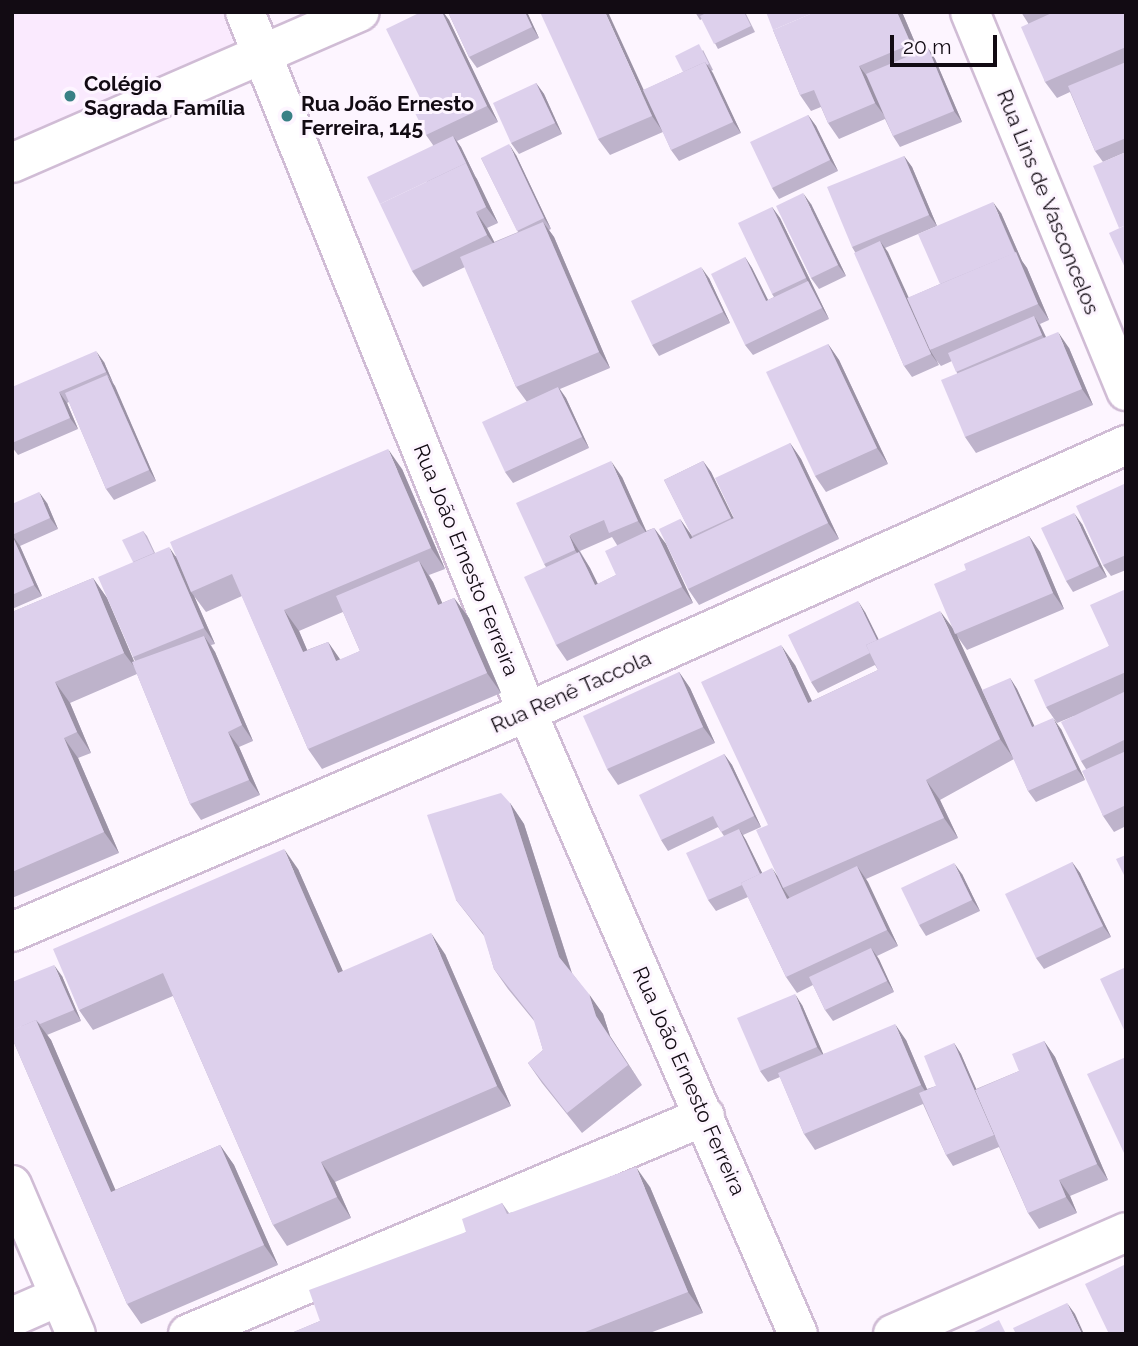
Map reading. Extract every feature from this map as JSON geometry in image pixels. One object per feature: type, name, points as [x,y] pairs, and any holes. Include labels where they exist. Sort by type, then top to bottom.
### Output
[{"type":"street","name":"Rua João Ernesto Ferreira","points":[[245,12],[527,712],[798,1334]]},
{"type":"street","points":[[12,163],[360,12]]},
{"type":"street","name":"Rua Lins de Vasconcelos","points":[[970,12],[1126,391]]},
{"type":"street","name":"Rua Renê Taccola","points":[[12,932],[527,712],[1126,445]]},
{"type":"street","points":[[188,1334],[705,1116]]},
{"type":"street","points":[[12,1185],[76,1334]]},
{"type":"street","points":[[893,1334],[1126,1232]]},
{"type":"street","points":[[12,1317],[60,1296]]},
{"type":"shaded area","name":"Colégio Sagrada Família","points":[[12,12],[230,12],[244,46],[12,146]]},
{"type":"building","points":[[421,12],[442,12],[487,106],[426,135],[413,109],[423,104],[386,29]]},
{"type":"building","points":[[448,12],[525,12],[532,27],[469,57]]},
{"type":"building","points":[[540,12],[605,12],[652,116],[598,139]]},
{"type":"building","points":[[708,12],[744,12],[751,26],[714,44],[700,16]]},
{"type":"building","points":[[766,12],[815,12],[773,30]]},
{"type":"building","points":[[815,12],[897,12],[911,44],[859,66],[875,103],[828,123],[814,90],[800,95],[773,30]]},
{"type":"building","points":[[1054,12],[1126,12],[1126,47],[1045,82],[1021,27]]},
{"type":"building","points":[[699,44],[709,64],[705,62],[683,72],[675,56]]},
{"type":"building","points":[[928,48],[954,111],[893,136],[866,74]]},
{"type":"building","points":[[705,62],[733,122],[671,150],[643,90]]},
{"type":"building","points":[[1126,62],[1126,138],[1095,151],[1068,86]]},
{"type":"building","points":[[536,83],[555,123],[511,143],[493,103]]},
{"type":"building","points":[[808,115],[830,160],[772,188],[750,142]]},
{"type":"building","points":[[453,136],[467,165],[466,163],[380,204],[367,177]]},
{"type":"building","points":[[509,144],[544,218],[517,231],[481,158]]},
{"type":"building","points":[[1126,152],[1126,225],[1119,228],[1093,166]]},
{"type":"building","points":[[904,156],[929,215],[852,247],[827,187]]},
{"type":"building","points":[[466,163],[486,207],[476,212],[487,235],[412,271],[380,204]]},
{"type":"building","points":[[803,193],[838,265],[811,278],[776,206]]},
{"type":"building","points":[[993,202],[1015,253],[940,284],[918,234]]},
{"type":"building","points":[[772,207],[806,278],[772,294],[738,223]]},
{"type":"building","points":[[543,222],[599,352],[516,387],[460,257]]},
{"type":"building","points":[[1126,225],[1126,270],[1109,233]]},
{"type":"building","points":[[880,241],[931,354],[904,366],[854,253]]},
{"type":"building","points":[[1016,252],[1038,304],[930,350],[907,298]]},
{"type":"building","points":[[745,257],[766,301],[808,281],[822,308],[745,345],[711,274]]},
{"type":"building","points":[[701,267],[723,312],[652,345],[631,301]]},
{"type":"building","points":[[1034,316],[1042,335],[956,372],[948,353]]},
{"type":"building","points":[[1058,332],[1082,389],[965,437],[941,380]]},
{"type":"building","points":[[828,344],[877,448],[815,476],[766,372]]},
{"type":"building","points":[[96,351],[106,372],[59,392],[70,418],[12,443],[12,387]]},
{"type":"building","points":[[107,375],[149,470],[106,489],[65,393]]},
{"type":"building","points":[[558,387],[582,437],[505,472],[482,422]]},
{"type":"building","points":[[790,443],[828,523],[688,589],[659,529],[680,519],[690,539],[734,518],[715,478]]},
{"type":"building","points":[[388,449],[431,548],[284,610],[303,652],[328,642],[336,661],[360,651],[336,596],[419,561],[438,605],[454,598],[487,673],[308,749],[232,574],[191,592],[170,542]]},
{"type":"building","points":[[611,461],[638,521],[609,533],[604,520],[569,535],[575,550],[544,564],[516,503]]},
{"type":"building","points":[[703,461],[731,518],[692,536],[664,480]]},
{"type":"building","points":[[1124,484],[1126,555],[1103,565],[1076,506]]},
{"type":"building","points":[[39,492],[50,518],[12,535],[12,504]]},
{"type":"building","points":[[1074,513],[1099,566],[1066,581],[1041,528]]},
{"type":"building","points":[[654,528],[682,587],[556,645],[524,577],[579,552],[595,585],[616,575],[605,551]]},
{"type":"building","points":[[143,531],[154,553],[133,562],[122,540]]},
{"type":"building","points":[[12,535],[34,585],[12,595]]},
{"type":"building","points":[[1029,536],[1053,593],[955,634],[934,584],[966,570],[964,564]]},
{"type":"building","points":[[169,547],[204,628],[133,657],[98,577]]},
{"type":"building","points":[[93,578],[124,653],[55,682],[77,732],[64,738],[104,832],[12,872],[12,612]]},
{"type":"building","points":[[1126,589],[1126,672],[1046,707],[1034,680],[1109,646],[1090,605]]},
{"type":"building","points":[[858,601],[877,640],[866,645],[870,653],[811,682],[788,635]]},
{"type":"building","points":[[940,611],[1000,739],[926,780],[944,818],[783,888],[756,830],[768,825],[701,682],[781,645],[808,703],[878,670],[866,645]]},
{"type":"building","points":[[204,636],[242,725],[228,732],[249,780],[190,804],[132,662]]},
{"type":"building","points":[[679,672],[703,727],[607,769],[583,716]]},
{"type":"building","points":[[1010,678],[1032,727],[1053,718],[1077,769],[1028,791],[982,690]]},
{"type":"building","points":[[1126,691],[1126,739],[1081,761],[1061,722]]},
{"type":"building","points":[[1126,751],[1126,805],[1103,816],[1082,771]]},
{"type":"building","points":[[724,754],[754,816],[721,832],[713,816],[661,840],[639,795]]},
{"type":"building","points":[[501,793],[510,803],[559,957],[589,994],[596,1016],[628,1065],[567,1113],[528,1063],[543,1050],[533,1018],[494,969],[483,933],[456,900],[427,815]]},
{"type":"building","points":[[739,829],[760,874],[708,900],[686,853]]},
{"type":"building","points":[[284,849],[338,973],[431,933],[497,1086],[321,1162],[337,1197],[273,1225],[163,973],[79,1010],[53,949]]},
{"type":"building","points":[[1126,855],[1126,879],[1116,859]]},
{"type":"building","points":[[1072,862],[1103,926],[1036,958],[1005,894]]},
{"type":"building","points":[[954,863],[972,900],[919,925],[901,888]]},
{"type":"building","points":[[857,866],[887,930],[786,977],[741,883],[772,868],[787,899]]},
{"type":"building","points":[[871,948],[887,981],[825,1010],[809,977]]},
{"type":"building","points":[[54,965],[74,1010],[40,1024],[36,1020],[13,1030],[12,982]]},
{"type":"building","points":[[1126,967],[1126,1034],[1100,979]]},
{"type":"building","points":[[795,994],[817,1047],[760,1071],[737,1018]]},
{"type":"building","points":[[36,1020],[111,1192],[220,1145],[264,1245],[127,1304],[12,1038],[12,1030]]},
{"type":"building","points":[[895,1024],[921,1085],[804,1134],[778,1073]]},
{"type":"building","points":[[1044,1041],[1097,1164],[1059,1180],[1066,1197],[1028,1213],[975,1090],[1019,1071],[1012,1054]]},
{"type":"building","points":[[954,1043],[994,1135],[946,1155],[919,1093],[936,1086],[924,1056]]},
{"type":"building","points":[[1126,1057],[1126,1152],[1124,1153],[1087,1074]]},
{"type":"building","points":[[636,1167],[688,1292],[580,1334],[289,1334],[320,1321],[309,1290],[466,1232],[462,1219],[502,1203],[507,1214]]},
{"type":"building","points":[[1126,1264],[1126,1334],[1109,1334],[1085,1284]]},
{"type":"building","points":[[1067,1303],[1082,1334],[1016,1334],[1013,1328]]},
{"type":"building","points":[[999,1320],[1006,1334],[970,1334]]},
{"type":"place","name":"Colégio Sagrada Família","points":[[70,96]]},
{"type":"place","name":"Rua João Ernesto Ferreira, 145","points":[[287,116]]}]
